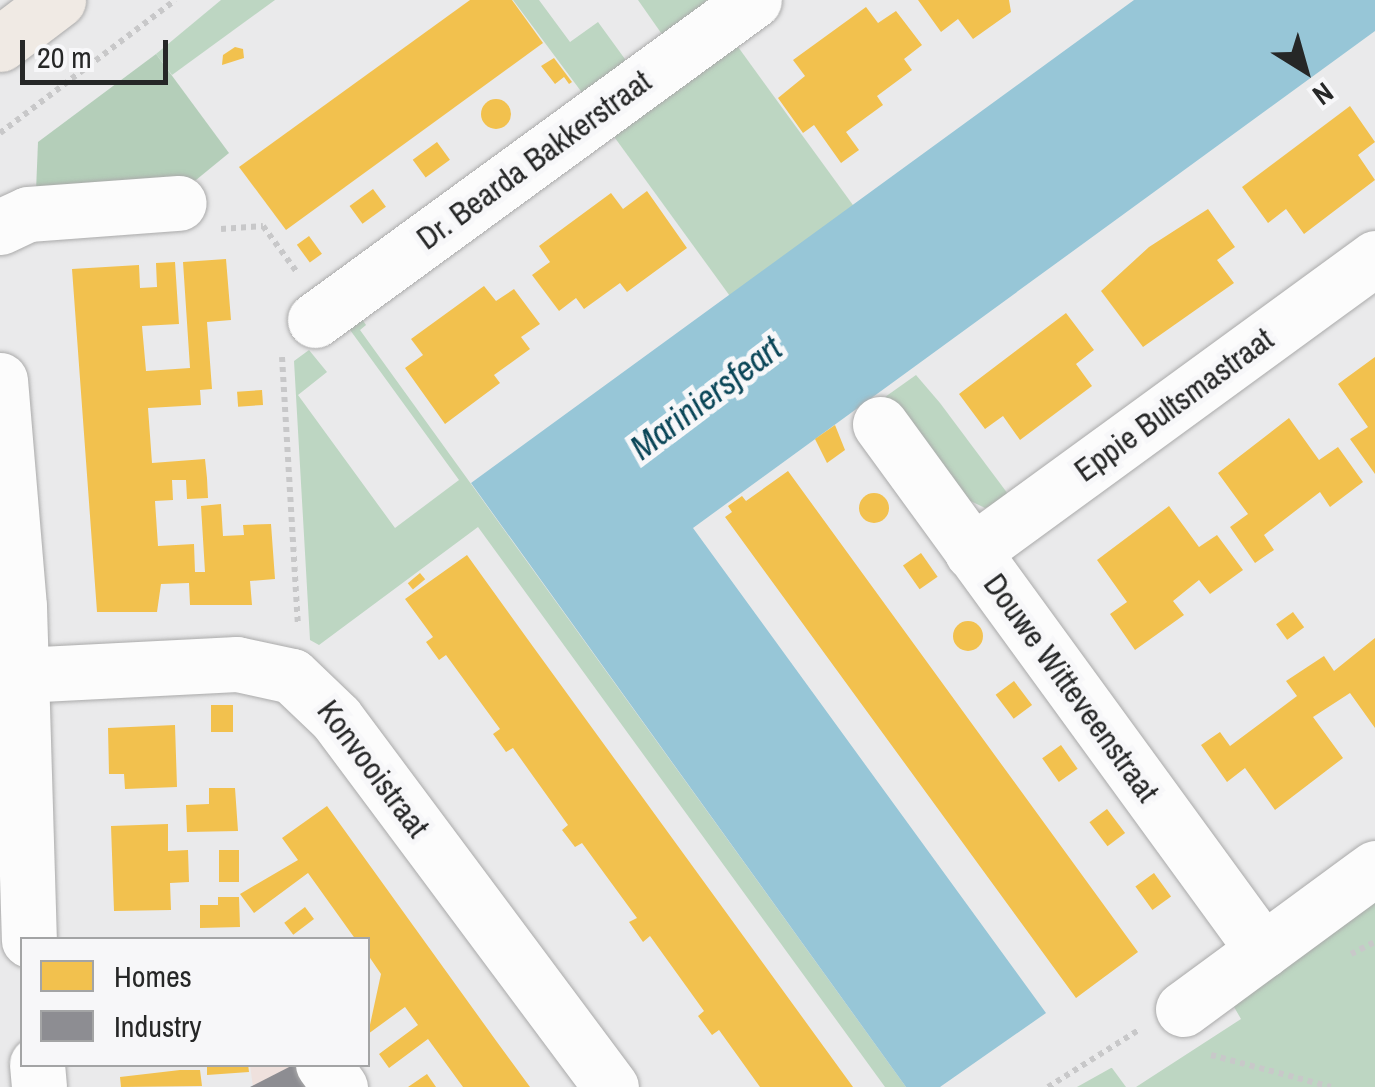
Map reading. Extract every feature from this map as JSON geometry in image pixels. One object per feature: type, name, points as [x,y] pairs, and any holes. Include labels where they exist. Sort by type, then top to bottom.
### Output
[{"type":"main road","points":[[0,44],[58,0]]},
{"type":"street","name":"Dr. Bearda Bakkerstraat","points":[[320,316],[754,0]]},
{"type":"street","points":[[0,228],[28,214],[179,203]]},
{"type":"street","name":"Eppie Bultsmastraat","points":[[972,552],[1375,258]]},
{"type":"street","points":[[0,380],[21,675],[28,937]]},
{"type":"street","name":"Douwe Witteveenstraat","points":[[880,424],[1264,950]]},
{"type":"street","name":"Konvooistraat","points":[[21,675],[237,664],[292,676],[336,718],[612,1087]]},
{"type":"street","points":[[1191,1030],[1264,950],[1375,868]]},
{"type":"path","points":[[0,133],[175,0]]},
{"type":"path","points":[[179,203],[186,230],[262,226],[320,316],[292,338],[280,360],[299,634],[292,676]]},
{"type":"path","points":[[1191,1030],[1330,1087]]},
{"type":"path","points":[[1048,1087],[1094,1061]]},
{"type":"shaded area","points":[[250,1067],[328,1067],[253,1087]]},
{"type":"green space","points":[[221,0],[275,0],[172,75],[156,54]]},
{"type":"green space","points":[[513,0],[539,0],[570,42],[598,22],[630,66],[586,98]]},
{"type":"green space","points":[[638,0],[707,0],[666,40]]},
{"type":"green space","points":[[733,40],[853,206],[730,296],[609,130]]},
{"type":"green space","points":[[156,54],[229,153],[196,180],[36,191],[38,142]]},
{"type":"green space","points":[[358,313],[366,325],[360,330],[906,1087],[885,1087],[478,527],[319,645],[310,640],[294,361],[309,350],[327,372],[298,395],[395,528],[459,480],[345,323]]},
{"type":"green space","points":[[916,375],[1011,498],[985,508],[956,494],[885,397]]},
{"type":"green space","points":[[1375,895],[1375,1087],[1136,1087],[1241,1019],[1230,1000]]},
{"type":"green space","points":[[1111,1068],[1126,1087],[1077,1087]]},
{"type":"water","name":"Mariniersfeart","points":[[1134,0],[1375,0],[1375,31],[693,528],[1046,1013],[940,1087],[906,1087],[471,483]]},
{"type":"building: Homes","points":[[470,0],[512,0],[543,43],[286,230],[239,167]]},
{"type":"building: Homes","points":[[918,0],[1009,0],[1011,12],[973,39],[958,19],[941,32]]},
{"type":"building: Homes","points":[[866,7],[878,23],[896,11],[922,45],[904,59],[912,70],[877,96],[883,105],[846,132],[859,150],[841,163],[814,125],[803,133],[778,98],[805,76],[793,60]]},
{"type":"building: Homes","points":[[235,47],[243,49],[244,58],[222,65],[223,55]]},
{"type":"building: Homes","points":[[554,58],[572,82],[569,84],[564,77],[555,84],[541,66]]},
{"type":"building: Homes","points":[[496,99],[506,104],[511,114],[506,124],[496,129],[486,124],[481,114],[486,104]]},
{"type":"building: Homes","points":[[1350,106],[1375,142],[1358,155],[1375,180],[1304,234],[1286,209],[1268,223],[1242,187]]},
{"type":"building: Homes","points":[[437,142],[450,160],[426,177],[413,160]]},
{"type":"building: Homes","points":[[373,189],[386,207],[362,224],[350,206]]},
{"type":"building: Homes","points":[[647,191],[687,248],[627,292],[620,283],[584,309],[576,298],[559,311],[532,275],[550,262],[539,246],[611,193],[623,209]]},
{"type":"building: Homes","points":[[1208,209],[1235,247],[1217,260],[1234,283],[1143,347],[1101,291],[1149,247]]},
{"type":"building: Homes","points":[[309,236],[322,254],[310,263],[297,245]]},
{"type":"building: Homes","points":[[226,259],[231,320],[207,322],[212,389],[200,390],[201,405],[148,408],[152,463],[205,459],[207,478],[208,498],[187,499],[186,480],[172,480],[173,500],[155,501],[158,546],[194,544],[195,572],[205,572],[201,506],[221,504],[223,536],[244,535],[243,525],[271,524],[275,579],[250,581],[252,605],[190,605],[189,583],[161,584],[157,612],[97,612],[72,269],[139,265],[140,288],[157,287],[156,263],[175,262],[179,324],[142,326],[146,371],[190,368],[183,262]]},
{"type":"building: Homes","points":[[484,286],[496,301],[514,289],[540,324],[521,337],[530,349],[494,375],[500,383],[445,424],[405,368],[423,355],[411,339]]},
{"type":"building: Homes","points":[[1066,313],[1094,350],[1076,364],[1092,386],[1020,440],[1003,416],[985,429],[959,394]]},
{"type":"building: Homes","points":[[1375,357],[1375,474],[1350,439],[1368,427],[1338,384]]},
{"type":"building: Homes","points":[[262,390],[263,405],[238,407],[237,392]]},
{"type":"building: Homes","points":[[1289,418],[1319,460],[1338,447],[1363,482],[1330,507],[1320,492],[1264,535],[1274,550],[1255,563],[1230,527],[1248,514],[1218,473]]},
{"type":"building: Homes","points":[[835,425],[845,450],[827,463],[815,439]]},
{"type":"building: Homes","points":[[788,471],[1138,952],[1076,998],[725,517],[732,512],[728,506],[742,496],[746,501]]},
{"type":"building: Homes","points":[[874,493],[884,498],[889,508],[884,518],[874,523],[864,518],[859,508],[864,498]]},
{"type":"building: Homes","points":[[1169,506],[1199,547],[1217,535],[1243,570],[1210,594],[1199,580],[1173,601],[1184,615],[1135,650],[1110,614],[1127,602],[1097,560]]},
{"type":"building: Homes","points":[[921,553],[938,577],[920,589],[903,566]]},
{"type":"building: Homes","points":[[467,555],[853,1087],[760,1087],[719,1030],[712,1035],[698,1016],[704,1011],[650,936],[643,942],[629,922],[637,918],[582,843],[575,847],[562,830],[568,825],[513,748],[506,752],[493,734],[500,729],[446,655],[439,660],[426,642],[433,637],[405,599]]},
{"type":"building: Homes","points":[[420,573],[425,579],[413,589],[408,583]]},
{"type":"building: Homes","points":[[1293,612],[1304,627],[1287,640],[1276,624]]},
{"type":"building: Homes","points":[[968,621],[978,626],[983,636],[978,646],[968,651],[958,646],[953,636],[958,626]]},
{"type":"building: Homes","points":[[1375,638],[1375,728],[1350,693],[1313,717],[1343,758],[1275,810],[1245,768],[1227,782],[1201,745],[1220,732],[1230,746],[1297,696],[1286,681],[1324,656],[1334,671]]},
{"type":"building: Homes","points":[[1014,681],[1032,705],[1014,719],[996,695]]},
{"type":"building: Homes","points":[[211,705],[233,705],[233,732],[211,732]]},
{"type":"building: Homes","points":[[175,725],[177,787],[125,789],[124,774],[109,774],[108,728]]},
{"type":"building: Homes","points":[[1061,745],[1078,769],[1059,782],[1042,758]]},
{"type":"building: Homes","points":[[209,788],[235,788],[238,831],[187,832],[186,805],[209,804]]},
{"type":"building: Homes","points":[[327,806],[530,1087],[463,1087],[428,1039],[389,1068],[379,1054],[418,1025],[405,1007],[370,1033],[381,974],[370,958],[370,937],[354,937],[308,873],[254,913],[240,894],[298,860],[282,838]]},
{"type":"building: Homes","points":[[1107,809],[1125,833],[1107,846],[1089,822]]},
{"type":"building: Homes","points":[[168,824],[168,851],[188,850],[189,882],[170,883],[171,910],[114,911],[111,826]]},
{"type":"building: Homes","points":[[219,850],[239,850],[239,882],[219,882]]},
{"type":"building: Homes","points":[[1154,873],[1171,896],[1152,910],[1135,887]]},
{"type":"building: Homes","points":[[218,897],[239,897],[240,927],[200,928],[200,905],[218,905]]},
{"type":"building: Homes","points":[[305,907],[314,919],[293,935],[284,923]]},
{"type":"building: Homes","points":[[207,1067],[248,1067],[249,1072],[207,1075]]},
{"type":"building: Homes","points":[[200,1070],[202,1086],[121,1087],[120,1077]]},
{"type":"building: Homes","points":[[427,1074],[436,1087],[408,1087]]},
{"type":"building: Industry","points":[[289,1067],[312,1067],[325,1087],[250,1087]]}]
